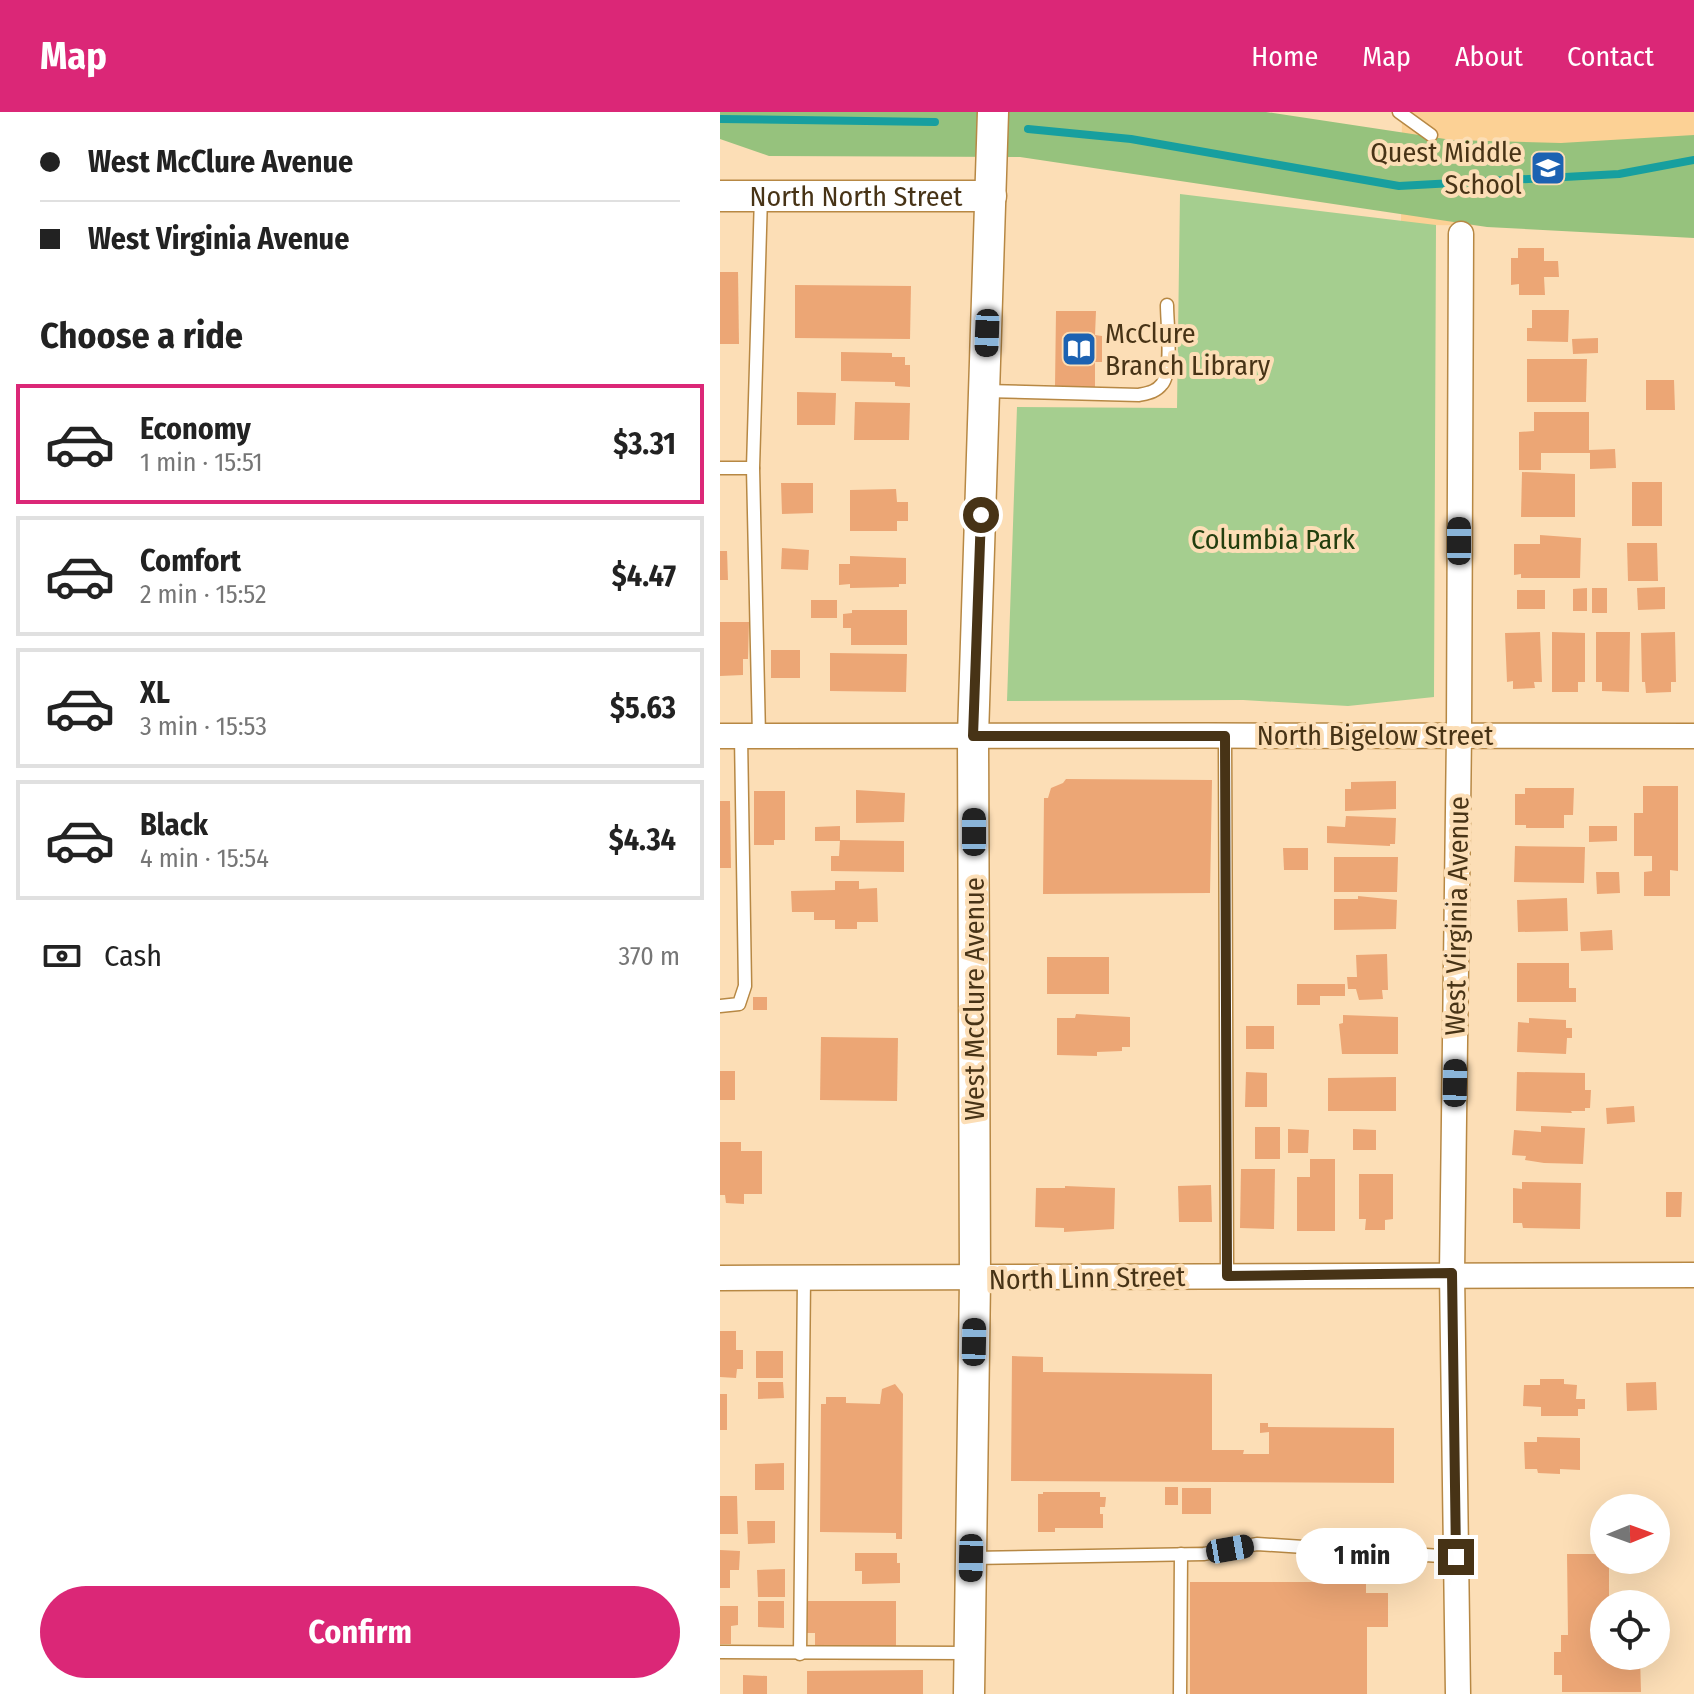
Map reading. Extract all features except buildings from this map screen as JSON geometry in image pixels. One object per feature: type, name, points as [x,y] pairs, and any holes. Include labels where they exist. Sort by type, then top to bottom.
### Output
[{"type":"street","name":"West McClure Avenue","points":[[969,1694],[975,1280],[973,736],[993,112]]},
{"type":"street","name":"North North Street","points":[[720,196],[991,196]]},
{"type":"street","name":"West Virginia Avenue","points":[[1458,1694],[1452,1273],[1461,234]]},
{"type":"street","name":"North Bigelow Street","points":[[740,736],[1694,736]]},
{"type":"street","name":"North Linn Street","points":[[720,1278],[975,1280],[1452,1273],[1694,1275]]},
{"type":"lane","points":[[1399,112],[1431,135]]},
{"type":"lane","points":[[720,1006],[739,1004],[745,986],[740,736],[753,468],[761,196]]},
{"type":"lane","points":[[985,391],[1151,393],[1164,383],[1168,367],[1167,305]]},
{"type":"lane","points":[[720,468],[753,468]]},
{"type":"lane","points":[[1225,736],[1227,1276]]},
{"type":"lane","points":[[800,1654],[804,1278]]},
{"type":"lane","points":[[971,1558],[1204,1554],[1257,1544],[1456,1557]]},
{"type":"lane","points":[[1180,1694],[1181,1554]]},
{"type":"lane","points":[[720,1652],[969,1653]]},
{"type":"shaded area","name":"Quest Middle School","points":[[1402,112],[1694,112],[1694,226],[1401,225]]},
{"type":"green space","points":[[720,112],[1266,112],[1452,140],[1561,143],[1694,135],[1694,238],[1487,227],[1020,157],[769,156],[720,139]]},
{"type":"green space","name":"Columbia Park","points":[[1180,194],[1436,225],[1434,697],[1348,706],[1243,700],[1007,701],[1017,407],[1177,408]]},
{"type":"waterway","points":[[720,119],[935,122]]},
{"type":"waterway","points":[[1028,129],[1131,139],[1399,186],[1619,174],[1694,160]]},
{"type":"place","name":"Quest Middle School","points":[[1548,168]]},
{"type":"place","name":"McClure Branch Library","points":[[1079,349]]},
{"type":"route","points":[[981,515],[973,736],[1225,736],[1227,1276],[1452,1273],[1456,1557]]}]
